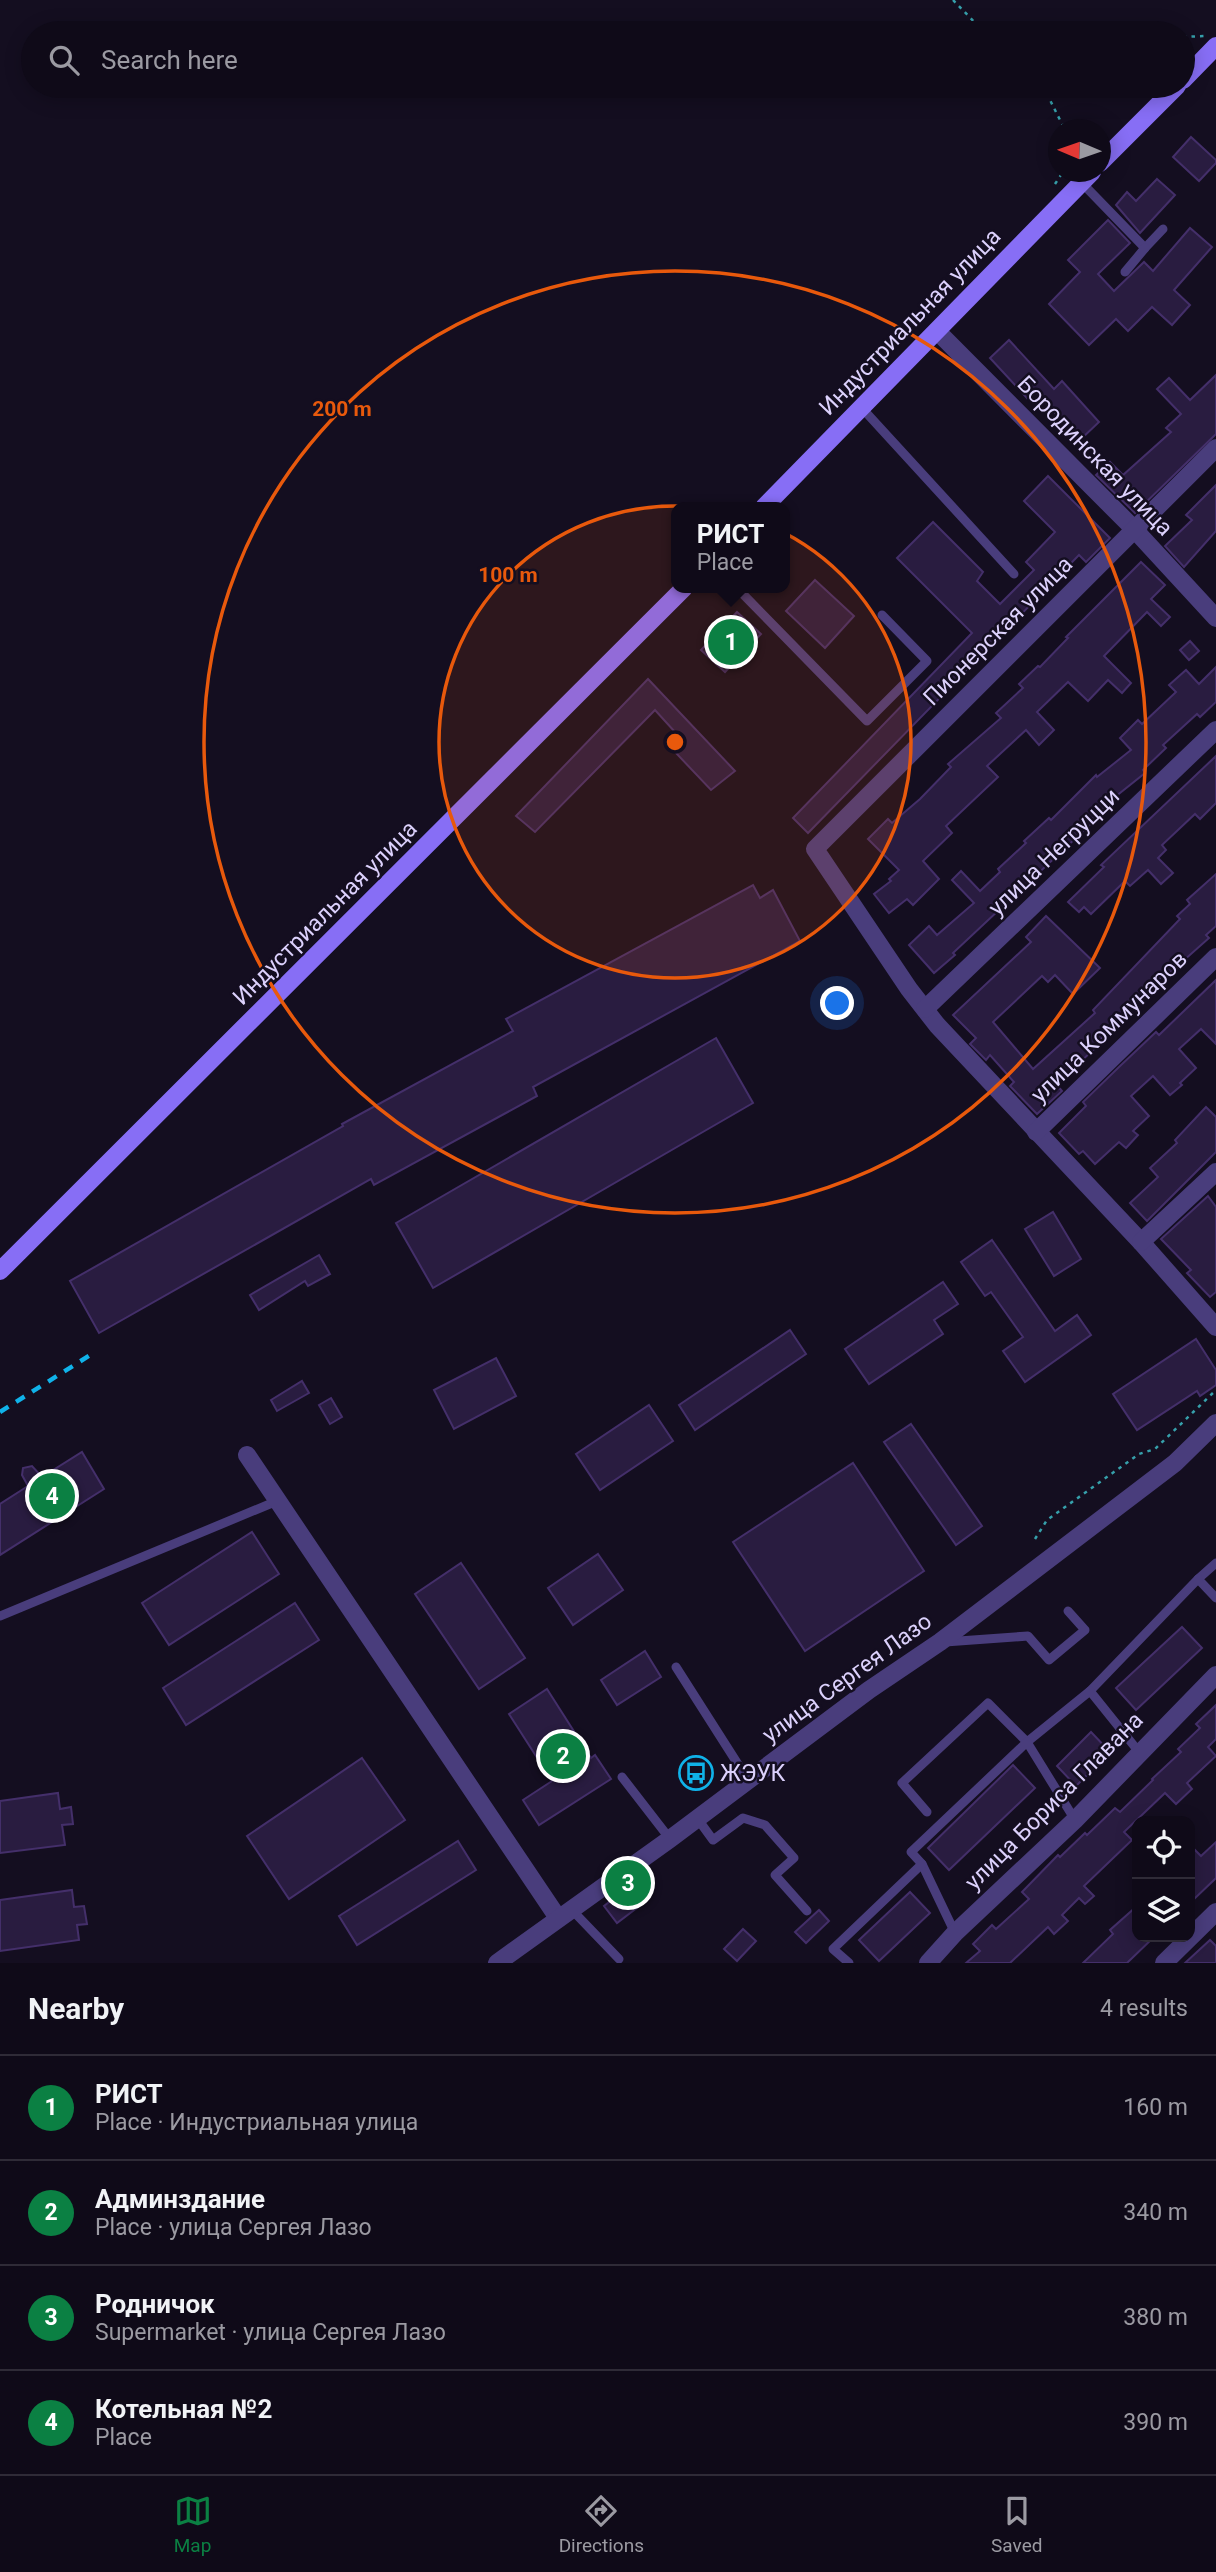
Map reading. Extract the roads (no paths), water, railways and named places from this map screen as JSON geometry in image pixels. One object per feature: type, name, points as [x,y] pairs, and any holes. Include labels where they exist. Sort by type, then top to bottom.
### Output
[{"type":"main road","points":[[1195,65],[1215,41]]},
{"type":"main road","points":[[1111,153],[1165,98]]},
{"type":"main road","name":"Индустриальная улица","points":[[769,502],[1082,182]]},
{"type":"main road","name":"Индустриальная улица","points":[[0,1271],[679,593]]},
{"type":"street","name":"Бородинская улица","points":[[937,331],[1134,529],[1216,618]]},
{"type":"street","name":"Пионерская улица","points":[[925,1009],[815,849],[1216,448]]},
{"type":"street","name":"улица Негруцци","points":[[925,1009],[1216,730]]},
{"type":"street","name":"улица Коммунаров","points":[[1036,1132],[1216,957]]},
{"type":"street","points":[[925,1009],[1216,1327]]},
{"type":"street","points":[[1141,1242],[1216,1172]]},
{"type":"street","name":"улица Сергея Лазо","points":[[498,1963],[869,1690],[940,1642],[1175,1463],[1216,1423]]},
{"type":"street","points":[[247,1455],[565,1914]]},
{"type":"street","name":"улица Бориса Главана","points":[[928,1963],[955,1933],[1075,1820],[1216,1675]]},
{"type":"street","points":[[1164,1963],[1216,1912]]},
{"type":"lane","points":[[1091,182],[1145,248]]},
{"type":"lane","points":[[1125,272],[1163,229]]},
{"type":"lane","points":[[861,407],[1014,574]]},
{"type":"lane","points":[[742,593],[867,721],[927,661],[882,615]]},
{"type":"lane","points":[[0,1616],[277,1501]]},
{"type":"lane","points":[[955,1933],[922,1864],[911,1852],[1027,1742],[1090,1691],[1216,1563]]},
{"type":"lane","points":[[1198,1580],[1216,1598]]},
{"type":"lane","points":[[940,1642],[1028,1636],[1049,1660],[1085,1630],[1068,1611]]},
{"type":"lane","points":[[676,1667],[748,1780]]},
{"type":"lane","points":[[1090,1691],[1139,1752]]},
{"type":"lane","points":[[927,1812],[902,1783],[988,1703],[1027,1742],[1075,1820]]},
{"type":"lane","points":[[622,1777],[670,1839]]},
{"type":"lane","points":[[697,1818],[713,1840],[743,1818],[765,1825],[794,1858],[775,1874],[807,1911]]},
{"type":"lane","points":[[849,1963],[833,1949],[922,1864]]},
{"type":"lane","points":[[565,1914],[619,1959]]},
{"type":"railway","points":[[0,1412],[95,1352]]},
{"type":"place","name":"РИСТ","points":[[731,642]]},
{"type":"place","name":"Котельная №2","points":[[52,1496]]},
{"type":"place","name":"Админздание","points":[[563,1756]]},
{"type":"place","name":"ЖЭУК","points":[[696,1773]]},
{"type":"place","name":"Родничок","points":[[628,1883]]}]
